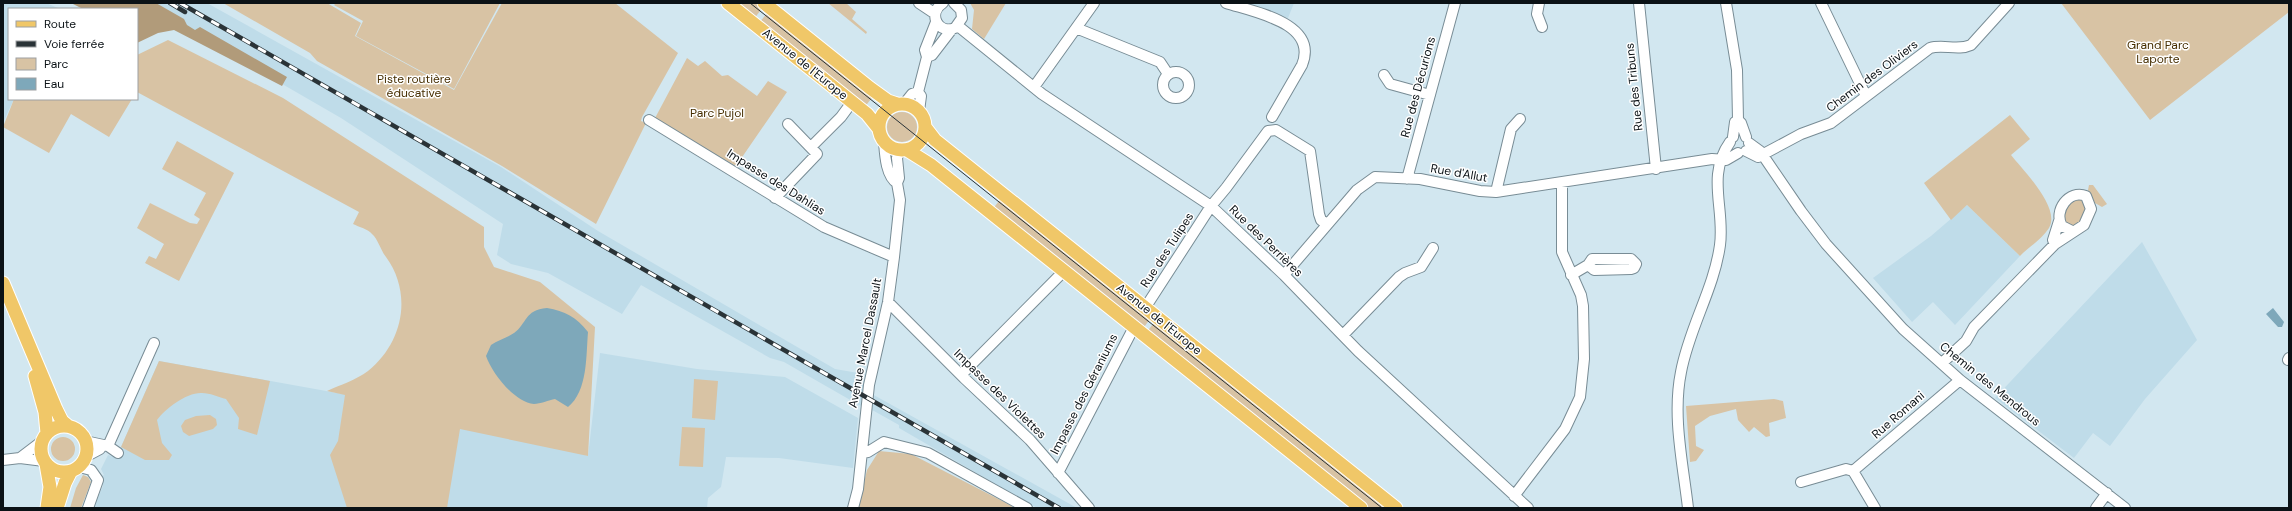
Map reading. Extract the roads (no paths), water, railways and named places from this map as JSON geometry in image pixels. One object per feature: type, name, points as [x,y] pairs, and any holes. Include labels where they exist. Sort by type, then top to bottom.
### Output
[{"type":"main road","name":"Avenue de l'Europe","points":[[728,3],[871,117],[878,129]]},
{"type":"main road","name":"Avenue de l'Europe","points":[[764,3],[880,95],[901,104]]},
{"type":"main road","points":[[901,104],[919,111],[925,127],[924,134],[918,143],[904,150],[892,148],[884,142],[878,129],[882,114],[890,106],[901,104]]},
{"type":"main road","name":"Avenue de l'Europe","points":[[925,127],[936,140],[1396,508]]},
{"type":"main road","name":"Avenue de l'Europe","points":[[904,150],[927,161],[1361,508]]},
{"type":"main road","points":[[3,283],[62,421],[79,432],[85,441],[78,465],[57,508]]},
{"type":"main road","points":[[3,299],[32,366],[45,412],[44,437],[41,455],[45,463],[50,487],[47,508]]},
{"type":"main road","points":[[44,437],[57,427],[68,426]]},
{"type":"main road","points":[[45,463],[57,472],[78,465]]},
{"type":"street","name":"Rue des Perrières","points":[[920,3],[935,18],[943,29],[955,28],[1034,87],[1211,206],[1284,275],[1358,351],[1528,508]]},
{"type":"street","points":[[919,111],[920,96],[918,92],[927,57],[925,50],[935,18],[942,3]]},
{"type":"street","points":[[927,57],[932,54],[955,28],[962,14],[959,6],[954,3]]},
{"type":"street","points":[[1034,87],[1094,3]]},
{"type":"street","points":[[1226,3],[1290,25],[1298,33],[1304,44],[1305,58],[1302,65],[1272,117]]},
{"type":"street","points":[[1540,3],[1537,14],[1542,28]]},
{"type":"street","name":"Rue des Tribuns","points":[[1639,3],[1656,169]]},
{"type":"street","points":[[1726,3],[1738,70],[1738,120],[1741,124],[1745,146]]},
{"type":"street","points":[[1821,3],[1866,96]]},
{"type":"street","name":"Chemin des Oliviers","points":[[1762,156],[1801,134],[1831,123],[1930,48],[1936,46],[1963,48],[1971,45],[2009,3]]},
{"type":"street","name":"Rue des Décurions","points":[[1407,179],[1453,4]]},
{"type":"street","points":[[1076,28],[1160,62],[1168,74]]},
{"type":"street","points":[[1384,75],[1390,84],[1430,95]]},
{"type":"street","points":[[901,104],[912,94],[918,92]]},
{"type":"street","points":[[810,147],[841,118],[852,102]]},
{"type":"street","points":[[1496,192],[1511,129],[1520,119]]},
{"type":"street","name":"Impasse des Dahlias","points":[[649,120],[824,227],[894,257]]},
{"type":"street","points":[[1738,120],[1735,122],[1731,148],[1745,146]]},
{"type":"street","points":[[775,198],[817,154],[788,124]]},
{"type":"street","name":"Rue des Tulipes","points":[[1145,308],[1211,206],[1264,136],[1273,130],[1310,151],[1319,214],[1321,220],[1327,224]]},
{"type":"street","points":[[1688,508],[1679,425],[1680,373],[1686,348],[1714,273],[1720,245],[1718,192],[1719,160],[1732,139],[1738,135],[1745,146]]},
{"type":"street","name":"Avenue Marcel Dassault","points":[[884,142],[887,166],[893,181],[898,183]]},
{"type":"street","name":"Rue d'Allut","points":[[1284,275],[1357,190],[1375,177],[1420,179],[1480,192],[1496,192],[1656,169],[1712,159],[1726,160],[1745,146]]},
{"type":"street","name":"Chemin des Mendrous","points":[[1745,146],[1760,151],[1762,156],[1826,244],[1904,329],[1960,380],[2125,508]]},
{"type":"street","name":"Avenue Marcel Dassault","points":[[853,508],[862,453],[869,385],[888,302],[894,257],[900,200],[897,158],[904,150]]},
{"type":"street","points":[[1514,496],[1565,429],[1580,397],[1584,359],[1583,306],[1581,295],[1562,252],[1562,183]]},
{"type":"street","points":[[2055,244],[2053,240],[2063,205],[2072,195],[2079,193],[2086,196],[2091,210],[2088,218],[2078,230],[2072,231],[2066,229],[2059,221]]},
{"type":"street","points":[[1942,363],[1966,341],[1974,327],[2055,244],[2072,231]]},
{"type":"street","points":[[1343,335],[1399,277],[1405,272],[1421,267],[1433,248]]},
{"type":"street","points":[[1571,274],[1588,265]]},
{"type":"street","points":[[962,374],[1064,271]]},
{"type":"street","name":"Impasse des Violettes","points":[[888,302],[1030,440],[1089,508]]},
{"type":"street","name":"Impasse des Géraniums","points":[[1058,473],[1134,327]]},
{"type":"street","points":[[78,465],[104,446],[154,343]]},
{"type":"street","name":"Rue Romani","points":[[1853,471],[1960,380]]},
{"type":"street","points":[[20,458],[44,437]]},
{"type":"street","points":[[85,441],[99,443],[118,453]]},
{"type":"street","points":[[862,453],[868,452],[884,442],[928,453],[1027,508]]},
{"type":"street","points":[[3,460],[20,458],[45,463]]},
{"type":"street","points":[[78,465],[91,470],[98,480],[88,508]]},
{"type":"street","points":[[1801,482],[1846,469],[1853,471],[1875,508]]},
{"type":"street","points":[[2096,508],[2107,493]]},
{"type":"water","points":[[547,308],[565,313],[579,322],[588,332],[583,382],[575,400],[568,407],[555,399],[534,404],[519,398],[505,386],[493,370],[486,356],[491,345],[514,333],[530,314],[534,311]]},
{"type":"water","points":[[2273,308],[2284,322],[2282,327],[2278,327],[2266,314]]},
{"type":"tram line","points":[[750,3],[1382,508]]},
{"type":"railway","points":[[170,3],[185,12]]},
{"type":"railway","points":[[180,3],[1059,508]]},
{"type":"park label","name":"Grand Parc Laporte","points":[[2158,52]]},
{"type":"park label","name":"Piste routière éducative","points":[[414,86]]},
{"type":"park label","name":"Parc Pujol","points":[[717,113]]}]
